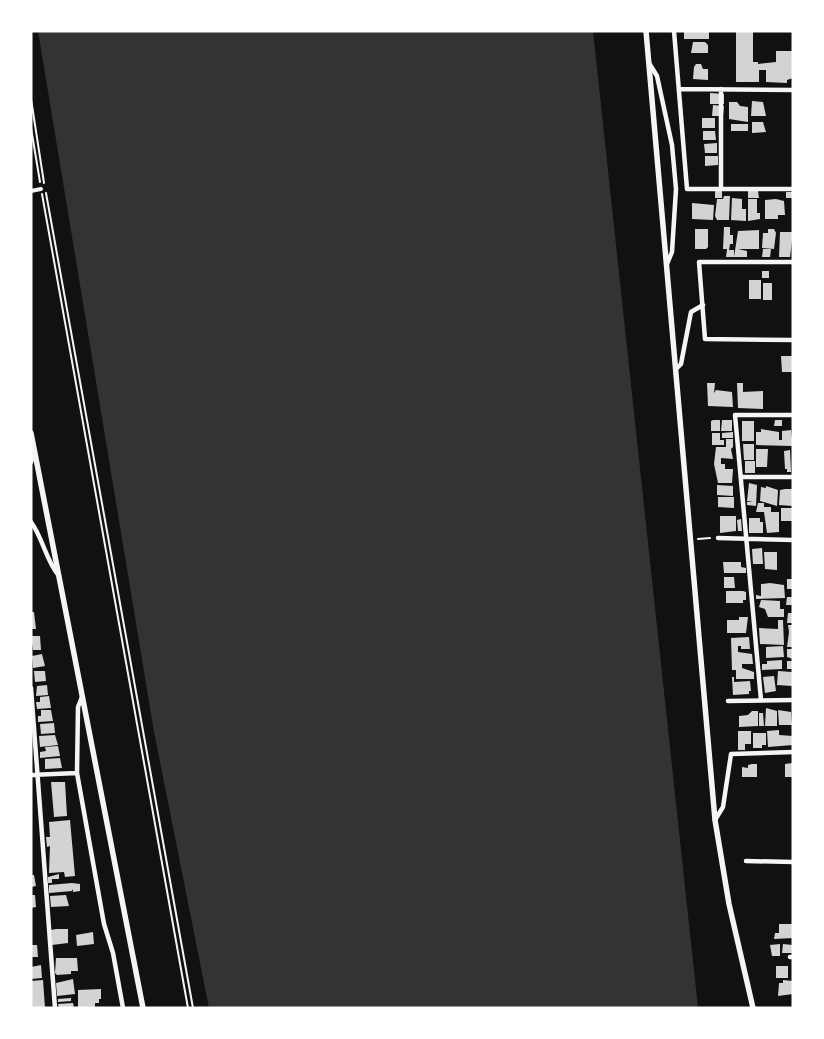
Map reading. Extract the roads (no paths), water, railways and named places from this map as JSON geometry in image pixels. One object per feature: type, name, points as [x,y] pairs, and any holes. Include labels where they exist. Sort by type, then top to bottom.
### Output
[{"type":"street","points":[[646,31],[692,539],[715,820],[729,904],[753,1008]]},
{"type":"street","points":[[674,31],[688,189]]},
{"type":"street","points":[[649,63],[657,76],[672,145],[676,189],[672,252],[667,265]]},
{"type":"street","points":[[680,89],[793,90]]},
{"type":"street","points":[[721,89],[721,189]]},
{"type":"street","points":[[31,191],[41,189]]},
{"type":"street","points":[[676,189],[793,189]]},
{"type":"street","points":[[793,262],[698,262],[705,339],[793,340]]},
{"type":"street","points":[[676,369],[681,364],[691,312],[703,305]]},
{"type":"street","points":[[761,700],[735,415],[793,415]]},
{"type":"street","points":[[31,433],[33,451],[61,578],[82,697],[143,1008]]},
{"type":"street","points":[[31,462],[33,451]]},
{"type":"street","points":[[741,477],[793,476]]},
{"type":"street","points":[[31,522],[37,530],[54,570],[61,578]]},
{"type":"street","points":[[718,538],[793,540]]},
{"type":"street","points":[[31,688],[55,1008]]},
{"type":"street","points":[[82,697],[78,707],[77,773],[104,924],[113,953],[123,1008]]},
{"type":"street","points":[[728,700],[793,700]]},
{"type":"street","points":[[715,820],[723,807],[731,754],[793,752]]},
{"type":"street","points":[[31,775],[77,773]]},
{"type":"street","points":[[746,861],[793,862]]}]
